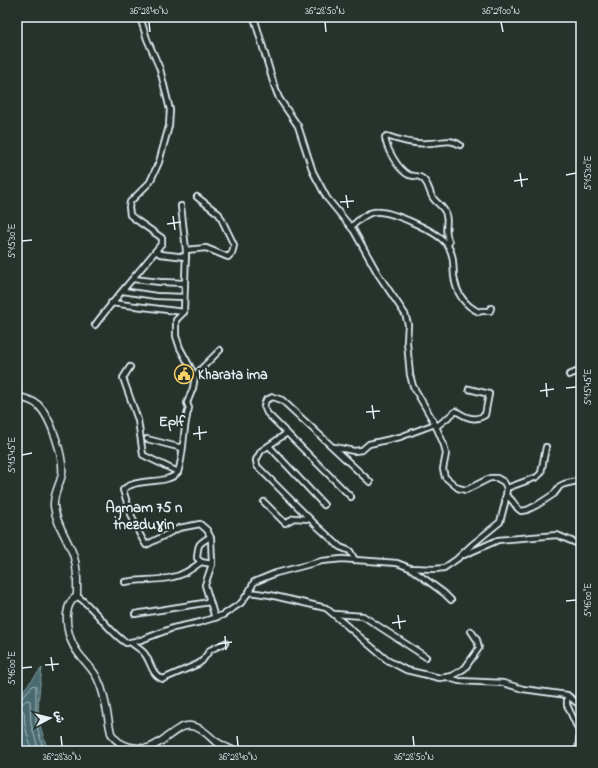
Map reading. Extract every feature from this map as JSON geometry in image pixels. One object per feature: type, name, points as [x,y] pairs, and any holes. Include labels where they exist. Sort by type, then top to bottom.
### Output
[{"type":"main road","points":[[17,396],[38,405],[56,438],[62,467],[60,480],[55,493],[54,506],[57,518],[75,561],[77,577],[77,596],[71,601],[68,609],[68,629],[70,639],[76,650],[100,682],[113,738],[124,745],[136,748],[149,748],[187,725],[203,731],[225,748],[234,751]]},
{"type":"street","points":[[95,325],[111,303],[134,279],[162,243],[162,238],[130,215],[129,208],[130,202],[150,182],[169,126],[170,110],[160,69],[147,40],[140,17]]},
{"type":"street","points":[[254,17],[274,85],[279,98],[298,126],[313,172],[327,198],[351,227],[378,274],[405,314],[408,324],[407,348],[410,375],[413,386],[444,444],[446,454],[443,469],[445,476],[458,488],[466,490],[490,478],[497,478],[504,482],[507,488],[500,522],[473,544],[451,565],[444,568],[435,569],[410,568]]},
{"type":"street","points":[[448,245],[449,242],[445,227],[447,215],[444,209],[434,199],[424,179],[419,176],[407,174],[394,160],[386,144],[385,137],[388,136],[404,142],[430,144],[449,140],[460,145]]},
{"type":"street","points":[[186,250],[206,248],[228,257],[232,253],[234,245],[219,214],[198,197]]},
{"type":"street","points":[[181,206],[186,250],[184,312],[176,320],[176,336],[180,348],[195,376]]},
{"type":"street","points":[[351,227],[366,214],[375,212],[404,219],[441,237],[448,245],[452,253],[454,262],[454,276],[461,298],[471,308],[479,312],[481,310],[490,311],[491,308]]},
{"type":"street","points":[[156,251],[160,254],[186,257]]},
{"type":"street","points":[[134,279],[185,283]]},
{"type":"street","points":[[123,291],[156,296],[184,297]]},
{"type":"street","points":[[111,303],[184,312]]},
{"type":"street","points":[[215,618],[205,584],[212,564],[210,536],[207,530],[200,524],[179,528],[146,545],[139,534],[129,511],[123,490],[130,485],[142,482],[169,479],[178,472],[181,464],[185,422],[189,408],[187,404],[193,388],[195,376],[220,350]]},
{"type":"street","points":[[130,367],[123,378],[138,420],[143,455],[178,472]]},
{"type":"street","points":[[569,375],[581,370]]},
{"type":"street","points":[[333,446],[354,451],[362,450],[369,444],[400,437],[435,426],[456,411],[470,419],[482,417],[485,414],[489,394],[469,389]]},
{"type":"street","points":[[351,497],[267,413],[264,406],[266,400],[273,397],[282,400],[370,482]]},
{"type":"street","points":[[287,433],[261,451],[256,460],[257,466],[309,519],[340,547],[350,551],[355,560]]},
{"type":"street","points":[[147,439],[182,448]]},
{"type":"street","points":[[269,446],[324,505]]},
{"type":"street","points":[[507,488],[537,477],[541,473],[546,447]]},
{"type":"street","points":[[505,498],[506,496],[511,498],[517,509],[521,511],[527,510],[554,494],[560,486],[581,480]]},
{"type":"street","points":[[264,502],[285,523],[294,518],[309,519]]},
{"type":"street","points":[[460,557],[498,540],[557,535],[581,545]]},
{"type":"street","points":[[210,536],[200,542],[198,546],[197,558],[202,562],[212,564]]},
{"type":"street","points":[[77,596],[86,602],[108,627],[126,643],[141,640],[172,628],[223,615],[241,603],[254,582],[276,573],[322,561],[342,559],[398,562],[410,568],[444,593],[451,600]]},
{"type":"street","points":[[125,582],[172,577],[182,574],[202,562]]},
{"type":"street","points":[[249,592],[270,595],[326,608],[387,660],[406,670],[440,678],[452,676],[465,668],[479,648],[477,640],[471,631]]},
{"type":"street","points":[[135,614],[210,602]]},
{"type":"street","points":[[333,614],[363,616],[426,657]]},
{"type":"street","points":[[131,642],[134,647],[143,651],[156,676],[163,679],[198,664],[210,650],[226,643]]},
{"type":"street","points":[[447,677],[460,681],[504,683],[523,689],[567,695],[581,706]]},
{"type":"street","points":[[567,695],[567,705],[580,734],[578,751]]},
{"type":"water","points":[[42,668],[38,714],[48,751],[17,751],[17,698]]},
{"type":"place","name":"Kharata ima","points":[[184,374]]},
{"type":"district","name":"Eplf","points":[[172,421]]},
{"type":"district","name":"Agmam 75 n tnezduɣin","points":[[144,516]]}]
